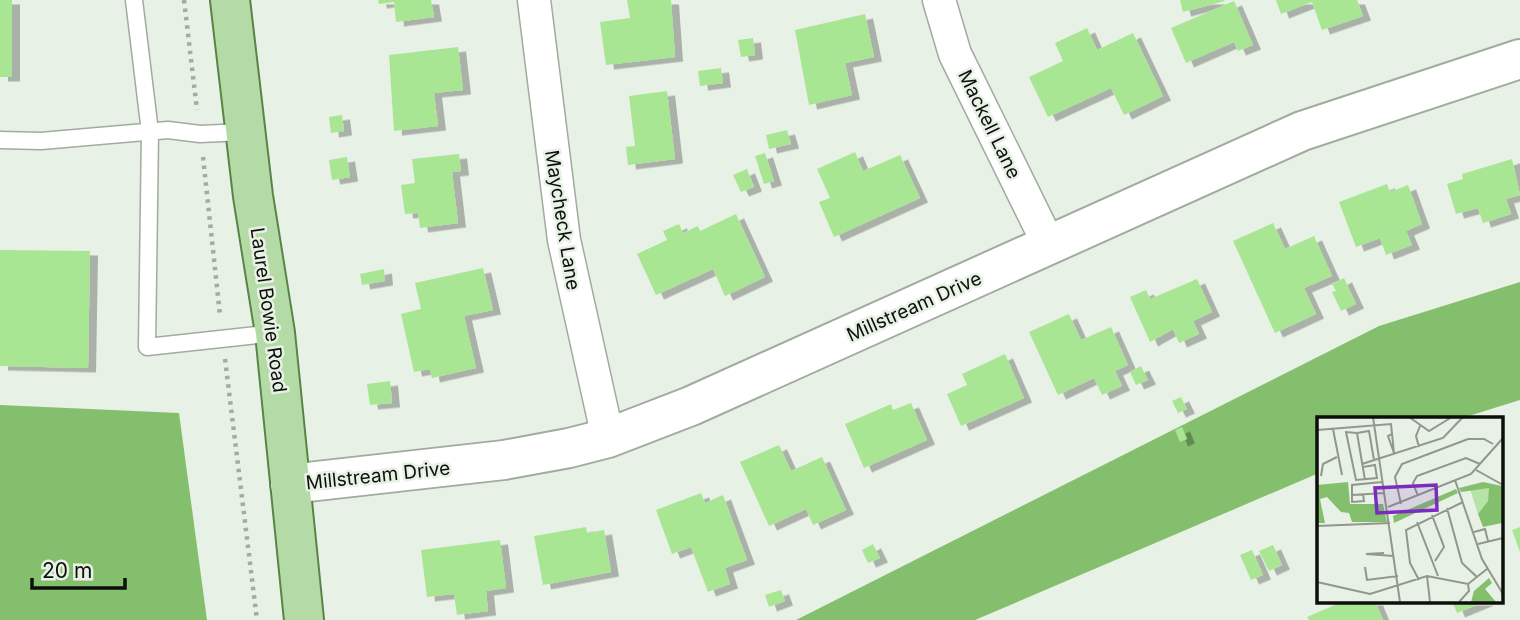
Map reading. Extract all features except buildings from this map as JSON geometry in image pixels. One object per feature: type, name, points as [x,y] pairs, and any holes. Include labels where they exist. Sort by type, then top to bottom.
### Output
[{"type":"main road","name":"Laurel Bowie Road","points":[[230,0],[244,132],[275,333],[304,620]]},
{"type":"street","name":"Maycheck Lane","points":[[534,0],[564,240],[608,438]]},
{"type":"street","name":"Mackell Lane","points":[[940,0],[956,54],[1048,245]]},
{"type":"street","name":"Millstream Drive","points":[[290,484],[504,460],[608,438],[691,406],[1302,131],[1520,59]]},
{"type":"lane","points":[[134,0],[150,132],[147,347],[275,333]]},
{"type":"lane","points":[[0,140],[41,141],[168,130],[200,135],[244,132]]},
{"type":"path","points":[[184,0],[257,620]]},
{"type":"green space","points":[[1520,282],[1520,400],[1465,417],[1317,417],[1317,474],[975,620],[796,620],[1379,326]]},
{"type":"green space","points":[[0,405],[179,413],[207,620],[0,620]]}]
